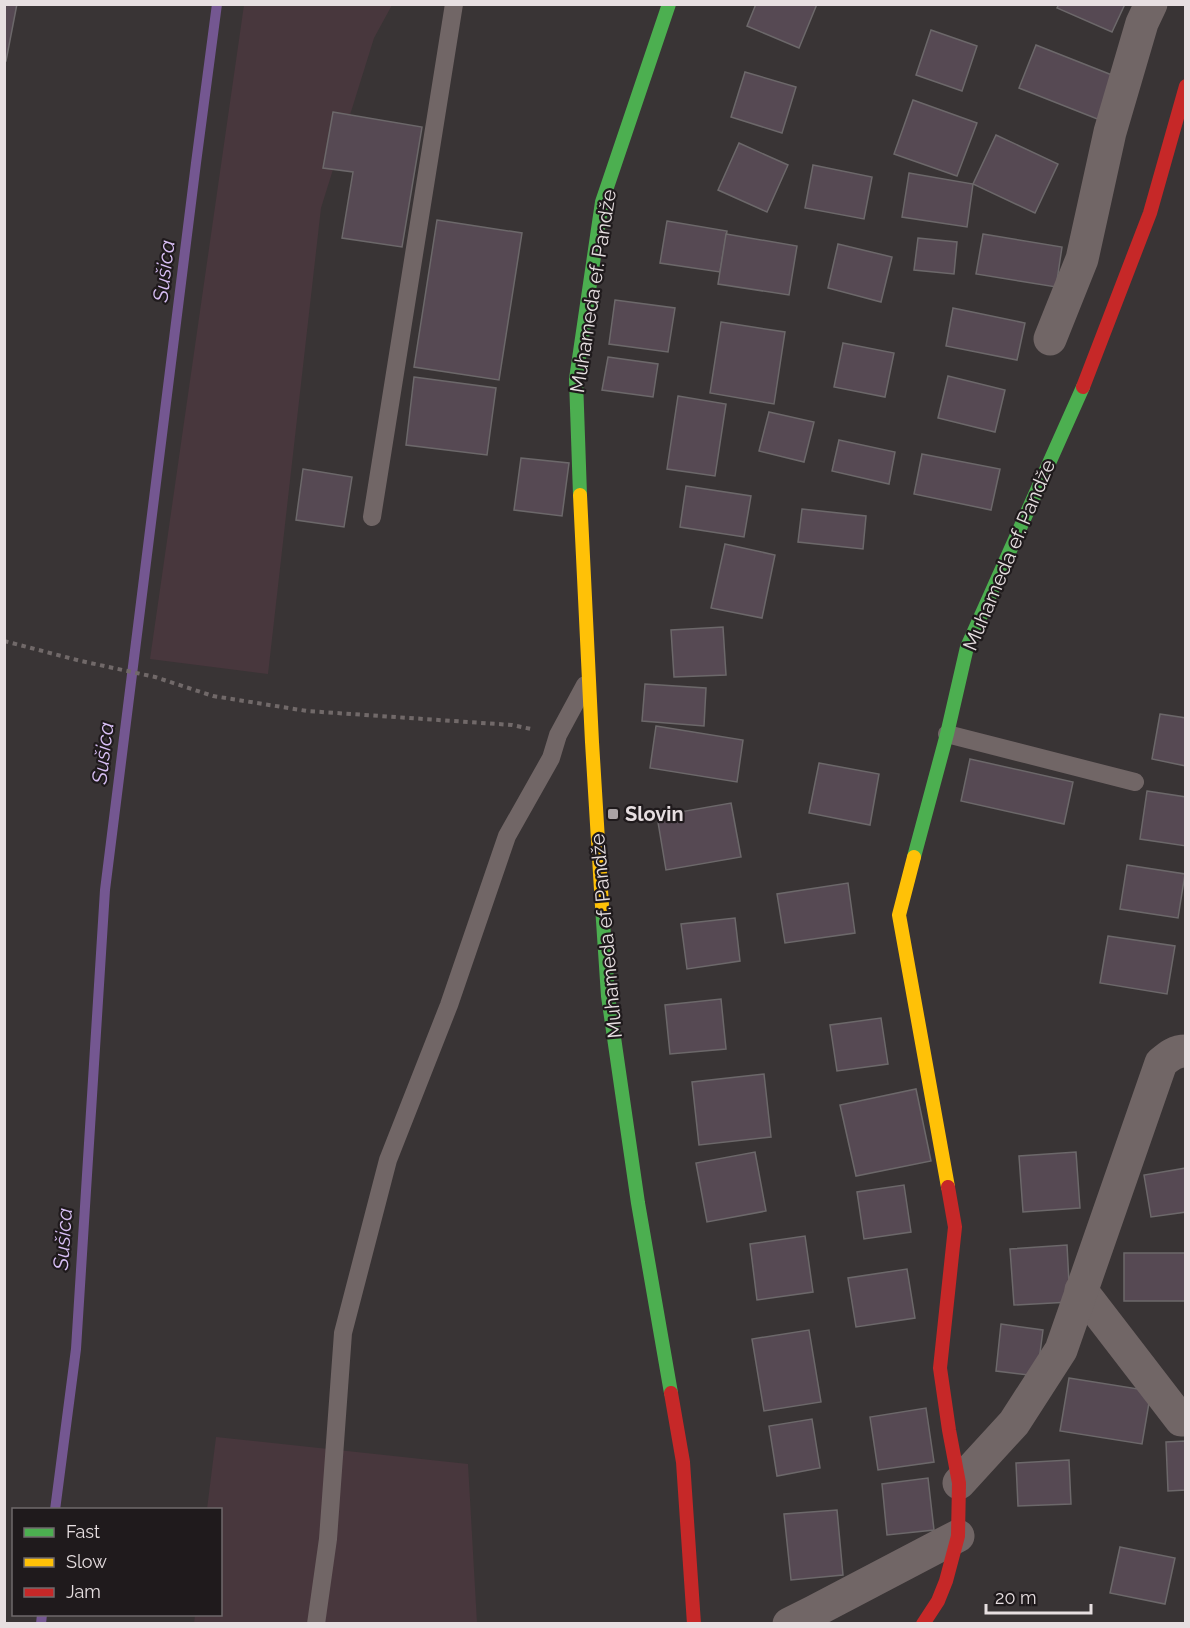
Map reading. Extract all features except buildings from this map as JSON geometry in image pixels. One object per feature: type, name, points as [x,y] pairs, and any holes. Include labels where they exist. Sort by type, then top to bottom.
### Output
[{"type":"street","name":"Muhameda ef. Pandže","points":[[669,4],[602,202],[576,379],[577,450],[608,996],[638,1203],[683,1462],[694,1623]]},
{"type":"street","points":[[1050,339],[1082,259],[1110,132],[1142,23],[1151,4]]},
{"type":"street","name":"Muhameda ef. Pandže","points":[[923,1623],[938,1601],[958,1536],[959,1483],[940,1368],[955,1227],[899,915],[947,734],[967,647],[1085,380],[1150,213],[1185,86]]},
{"type":"street","points":[[959,1483],[1014,1423],[1061,1350],[1161,1063],[1170,1055],[1185,1051]]},
{"type":"street","points":[[1081,1290],[1180,1420],[1185,1420]]},
{"type":"street","points":[[789,1623],[958,1536]]},
{"type":"lane","points":[[372,517],[454,4]]},
{"type":"lane","points":[[316,1623],[328,1539],[343,1333],[388,1160],[449,1005],[507,836],[551,758],[558,735],[589,678]]},
{"type":"lane","points":[[947,734],[1135,782]]},
{"type":"path","points":[[4,641],[155,677],[213,696],[307,711],[512,725],[558,735]]},
{"type":"shaded area","points":[[244,5],[392,5],[374,38],[321,208],[268,674],[150,659]]},
{"type":"shaded area","points":[[216,1437],[468,1464],[477,1623],[194,1624],[195,1616],[222,1616],[222,1508],[207,1508]]},
{"type":"waterway","name":"Sušica","points":[[55,1508],[76,1349],[105,890],[217,4]]},
{"type":"waterway","name":"Sušica","points":[[41,1624],[42,1616]]},
{"type":"traffic: fast","points":[[580,495],[576,379],[602,202],[669,4]]},
{"type":"traffic: fast","points":[[914,857],[947,734],[967,647],[1083,387]]},
{"type":"traffic: fast","points":[[602,906],[608,996],[638,1203],[671,1393]]},
{"type":"traffic: slow","points":[[580,495],[602,906]]},
{"type":"traffic: slow","points":[[914,857],[899,915],[948,1187]]},
{"type":"traffic: jam","points":[[1083,387],[1150,213],[1186,86]]},
{"type":"traffic: jam","points":[[923,1624],[938,1601],[946,1581],[958,1536],[959,1483],[940,1368],[955,1227],[948,1187]]},
{"type":"traffic: jam","points":[[671,1393],[683,1462],[694,1624]]},
{"type":"place","name":"Slovin","points":[[613,814]]}]
